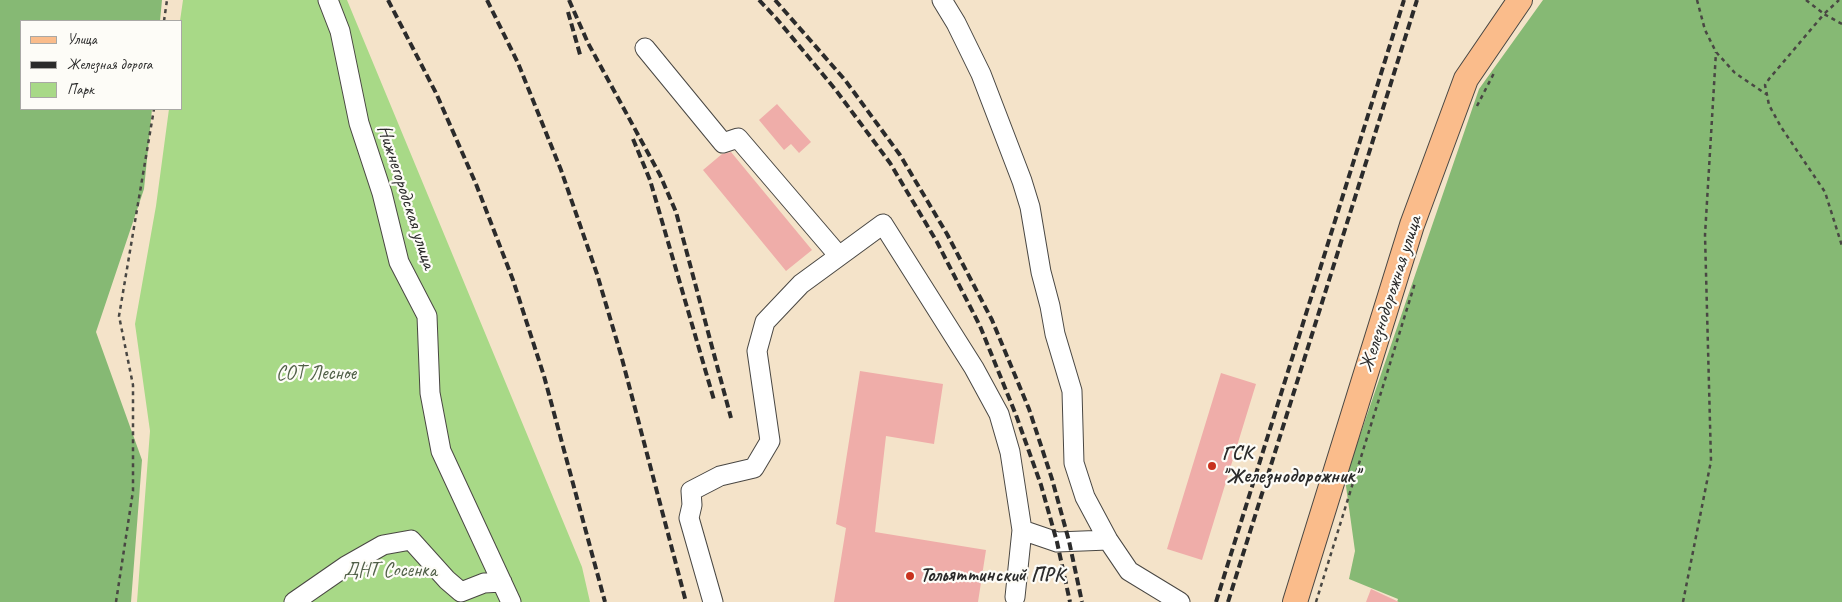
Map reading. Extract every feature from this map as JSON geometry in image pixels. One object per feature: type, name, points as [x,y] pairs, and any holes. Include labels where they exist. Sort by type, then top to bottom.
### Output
[{"type":"main road","name":"Железнодорожная улица","points":[[1295,602],[1412,225],[1466,79],[1520,0]]},
{"type":"street","name":"Нижнегородская улица","points":[[328,0],[340,31],[359,123],[382,193],[399,262],[426,316],[430,393],[441,451],[510,602]]},
{"type":"street","points":[[942,0],[956,22],[981,74],[1030,207],[1041,272],[1055,334],[1072,391],[1074,463],[1085,497],[1108,540],[1129,571],[1180,602]]},
{"type":"street","points":[[646,48],[723,143],[738,138],[839,256]]},
{"type":"street","points":[[713,602],[689,518],[692,505],[691,491],[720,476],[754,468],[770,441],[757,350],[765,322],[801,284],[883,224],[974,368],[999,414],[1010,452],[1022,530],[1015,597]]},
{"type":"street","points":[[1022,530],[1057,542],[1108,540]]},
{"type":"street","points":[[294,602],[346,566],[383,545],[411,540],[447,580],[461,592],[484,583],[502,582]]},
{"type":"path","points":[[164,20],[166,0]]},
{"type":"path","points":[[1697,0],[1704,30],[1716,52],[1735,73],[1766,94]]},
{"type":"path","points":[[1806,0],[1824,14],[1842,24]]},
{"type":"path","points":[[1839,0],[1824,14],[1768,79],[1765,85],[1769,105],[1781,127],[1824,192],[1842,246]]},
{"type":"path","points":[[1683,602],[1711,461],[1704,235],[1716,52]]},
{"type":"path","points":[[1477,106],[1495,71]]},
{"type":"path","points":[[116,602],[133,491],[133,385],[119,316],[154,110]]},
{"type":"path","points":[[1316,602],[1415,281]]},
{"type":"green space","points":[[0,0],[162,0],[160,20],[20,20],[20,110],[152,110],[144,189],[96,332],[142,460],[131,602],[0,602]]},
{"type":"green space","name":"СОТ Лесное","points":[[183,0],[347,0],[582,567],[590,602],[137,602],[150,431],[135,324],[156,206],[169,110],[182,110],[182,20],[180,20]]},
{"type":"green space","points":[[1543,0],[1842,0],[1842,602],[1397,602],[1398,599],[1349,579],[1355,551],[1345,479],[1479,89]]},
{"type":"building","points":[[777,104],[811,142],[799,153],[791,144],[784,150],[759,120]]},
{"type":"building","points":[[731,152],[812,250],[786,271],[703,170],[722,154]]},
{"type":"building","points":[[860,371],[943,384],[934,444],[886,436],[875,532],[986,550],[978,602],[834,602],[846,528],[836,524]]},
{"type":"building","name":"ГСК \"Железнодорожник\"","points":[[1221,373],[1256,384],[1202,560],[1167,549]]},
{"type":"building","points":[[1371,589],[1399,602],[1366,602]]},
{"type":"railway","points":[[388,0],[436,93],[476,184],[513,280],[544,376],[605,602]]},
{"type":"railway","points":[[487,0],[518,63],[561,170],[597,274],[621,355],[686,602]]},
{"type":"railway","points":[[569,0],[588,43],[660,175],[676,212],[731,418]]},
{"type":"railway","points":[[759,0],[835,89],[890,163],[937,242],[980,326],[1016,415],[1041,485],[1057,542],[1070,602]]},
{"type":"railway","points":[[775,0],[845,80],[900,155],[947,234],[992,320],[1029,409],[1052,479],[1069,541],[1082,602]]},
{"type":"railway","points":[[1216,602],[1404,0]]},
{"type":"railway","points":[[1228,602],[1417,0]]},
{"type":"railway","points":[[568,12],[581,58]]},
{"type":"railway","points":[[633,139],[650,180],[714,400]]},
{"type":"place","name":"ГСК \"Железнодорожник\"","points":[[1212,466]]},
{"type":"place","name":"Тольяттинский ПРК","points":[[910,576]]},
{"type":"park label","name":"ДНТ Сосенка","points":[[390,571]]}]
